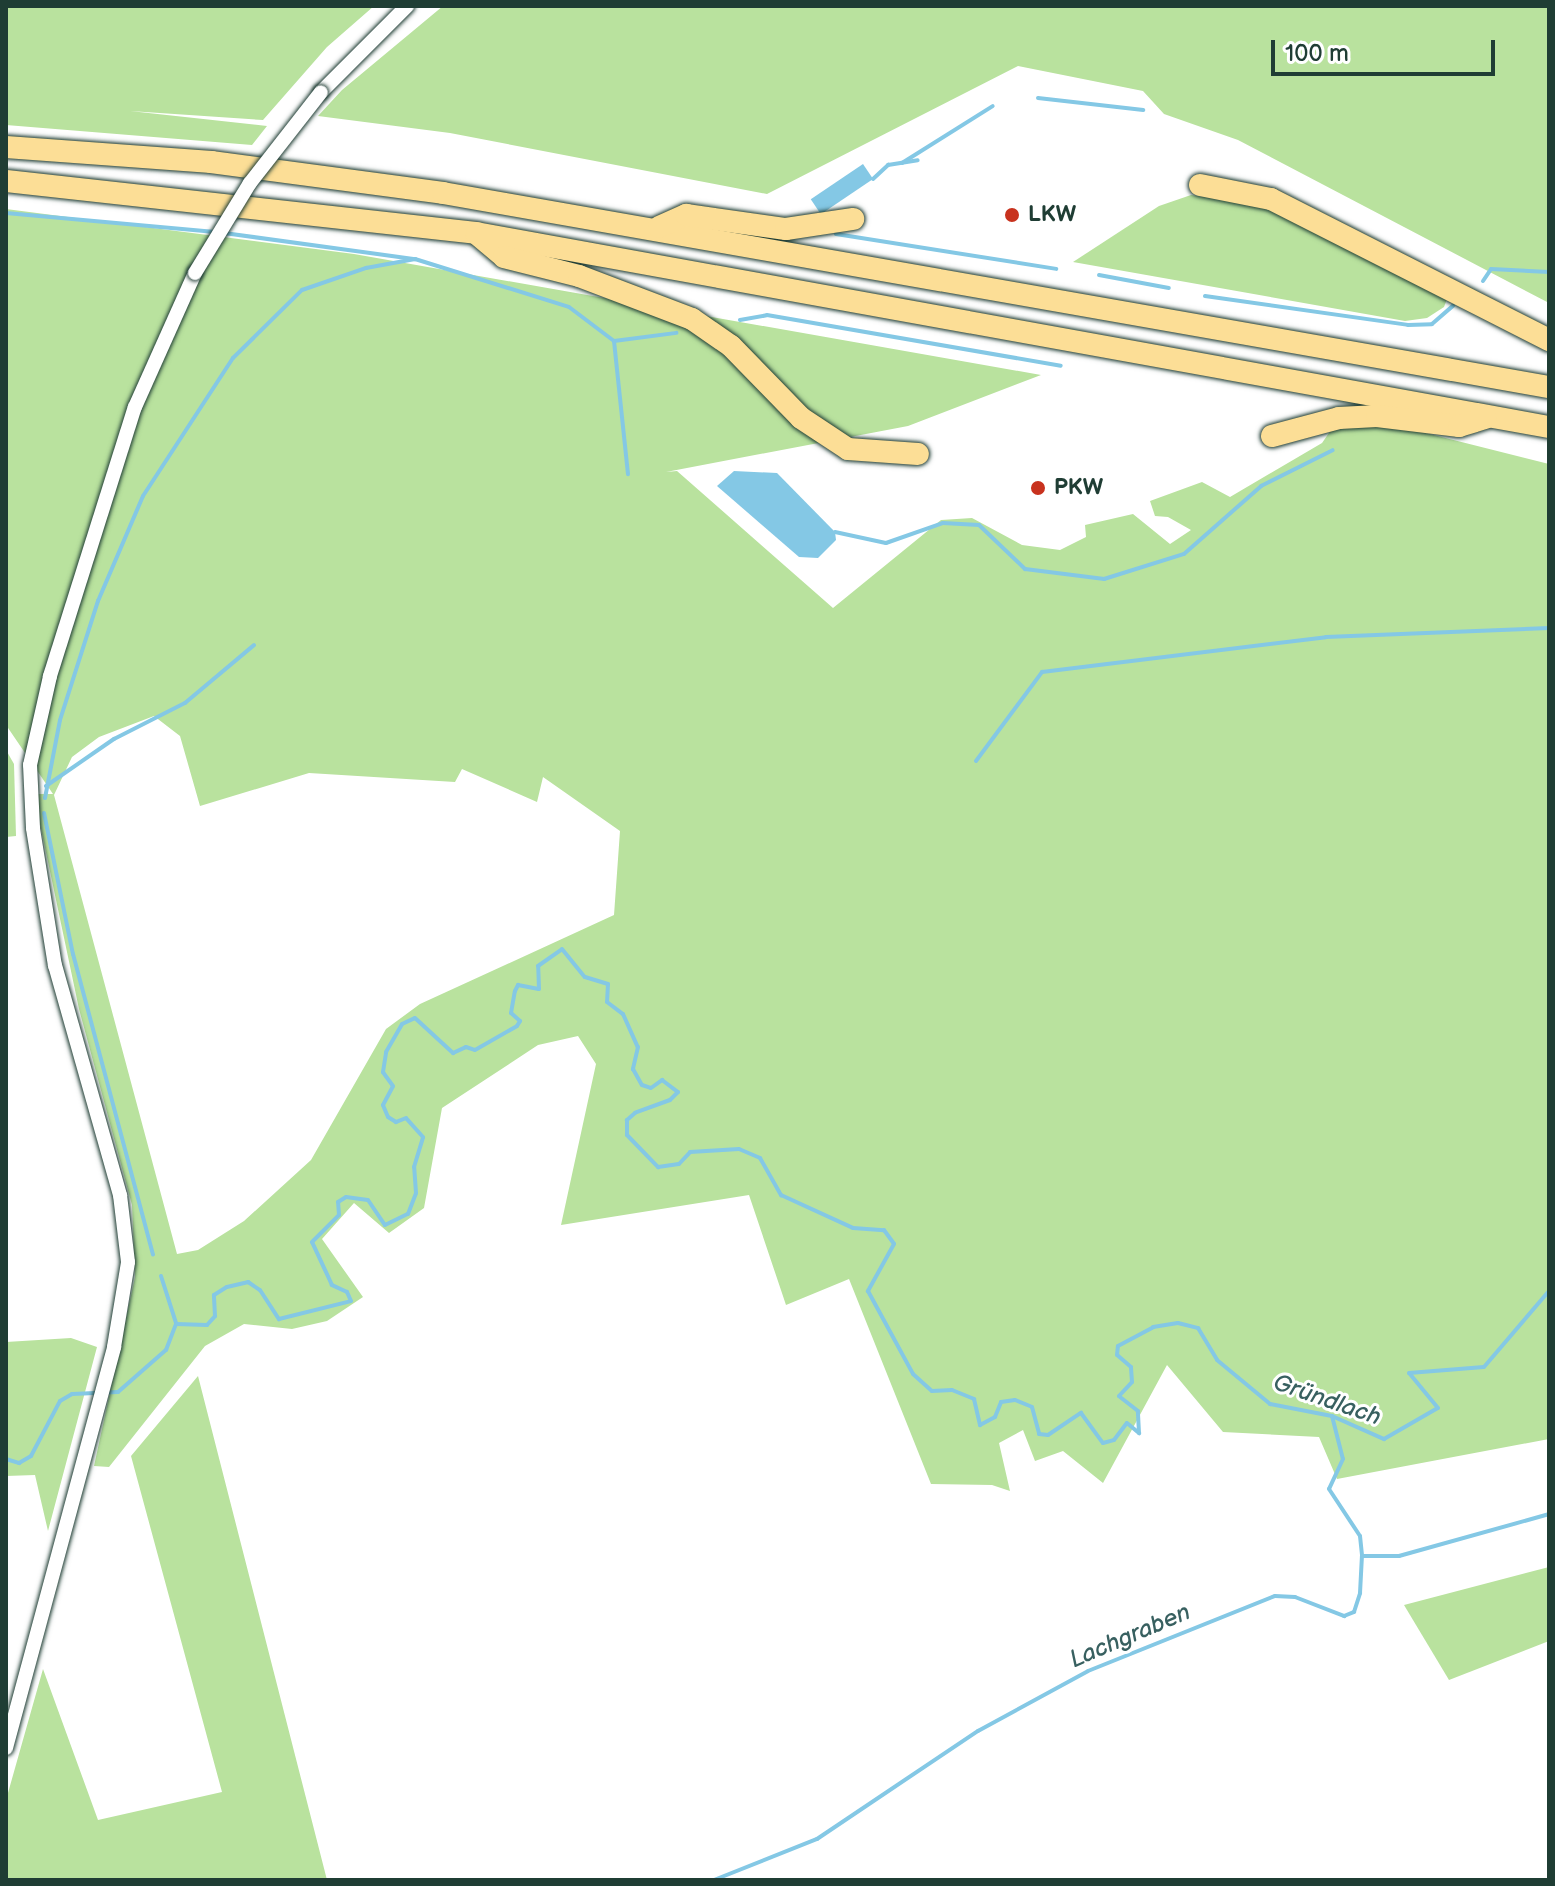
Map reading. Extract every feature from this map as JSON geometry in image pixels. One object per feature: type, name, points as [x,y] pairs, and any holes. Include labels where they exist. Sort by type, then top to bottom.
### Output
[{"type":"highway","points":[[6,147],[211,162],[659,227],[1549,387]]},
{"type":"highway","points":[[6,181],[476,233],[1549,427]]},
{"type":"highway","points":[[1200,185],[1271,199],[1549,340]]},
{"type":"highway","points":[[659,227],[686,215],[786,229],[853,219]]},
{"type":"highway","points":[[476,233],[504,257],[579,276],[692,319],[731,346],[801,418],[848,449],[918,454]]},
{"type":"highway","points":[[1272,436],[1339,418],[1377,416],[1459,426],[1490,416]]},
{"type":"street","points":[[6,1748],[103,1387],[125,1291],[125,1221],[58,982],[29,791],[41,709],[135,407],[195,273],[250,183],[321,92],[407,6]]},
{"type":"green space","points":[[6,6],[374,6],[327,47],[263,120],[130,111],[267,126],[252,145],[6,125]]},
{"type":"green space","points":[[443,6],[1549,6],[1549,303],[1238,140],[1164,114],[1143,91],[1018,66],[767,194],[450,133],[318,116],[342,90]]},
{"type":"green space","points":[[1191,195],[1261,205],[1447,299],[1444,307],[1427,318],[1405,321],[1073,262],[1159,206]]},
{"type":"green space","points":[[6,209],[354,254],[1041,375],[908,426],[666,472],[677,471],[833,608],[941,520],[972,518],[1022,545],[1060,550],[1086,537],[1085,525],[1133,514],[1170,544],[1191,530],[1168,517],[1155,516],[1150,501],[1202,482],[1230,497],[1322,443],[1331,430],[1390,424],[1549,464],[1549,1439],[1337,1479],[1319,1437],[1223,1432],[1167,1365],[1103,1483],[1063,1451],[1035,1461],[1023,1430],[999,1443],[1010,1491],[992,1485],[931,1484],[849,1279],[786,1305],[749,1195],[561,1225],[596,1064],[578,1036],[538,1045],[442,1108],[424,1208],[389,1233],[354,1203],[322,1239],[363,1297],[327,1321],[292,1329],[244,1324],[205,1346],[109,1467],[94,1466],[135,1277],[132,1205],[79,1009],[39,819],[36,794],[53,794],[6,725]],"holes":[[[154,716],[180,736],[200,806],[309,773],[455,782],[462,769],[537,802],[543,777],[620,831],[614,915],[420,1004],[386,1029],[311,1160],[244,1221],[198,1250],[177,1254],[54,795],[72,757],[99,737]]]},
{"type":"green space","points":[[6,750],[14,764],[16,836],[6,837]]},
{"type":"green space","points":[[71,1338],[97,1347],[48,1531],[35,1475],[6,1476],[6,1342]]},
{"type":"green space","points":[[198,1376],[327,1880],[6,1880],[6,1800],[43,1669],[98,1820],[222,1792],[131,1456]]},
{"type":"green space","points":[[1549,1567],[1549,1641],[1449,1680],[1404,1605]]},
{"type":"water","points":[[863,164],[873,179],[821,214],[811,199]]},
{"type":"water","points":[[734,471],[777,473],[835,532],[836,540],[818,558],[799,557],[717,486]]},
{"type":"waterway","points":[[1038,98],[1143,110]]},
{"type":"waterway","points":[[902,163],[993,106]]},
{"type":"waterway","points":[[873,179],[888,165],[918,160]]},
{"type":"waterway","points":[[6,213],[215,232]]},
{"type":"waterway","points":[[224,233],[415,259],[569,307],[614,341],[676,333]]},
{"type":"waterway","points":[[836,234],[1056,269]]},
{"type":"waterway","points":[[45,798],[60,720],[98,601],[143,496],[233,358],[302,290],[366,268],[415,259]]},
{"type":"waterway","points":[[1483,281],[1491,269],[1549,272]]},
{"type":"waterway","points":[[1099,275],[1169,288]]},
{"type":"waterway","points":[[1205,296],[1408,325],[1432,324],[1453,306]]},
{"type":"waterway","points":[[740,320],[767,315],[1061,366]]},
{"type":"waterway","points":[[614,341],[628,474]]},
{"type":"waterway","points":[[835,532],[886,543],[943,523],[979,525],[1025,569],[1104,579],[1184,554],[1261,486],[1333,450]]},
{"type":"waterway","points":[[976,761],[1042,672],[1326,637],[1549,628]]},
{"type":"waterway","points":[[46,786],[114,739],[185,703],[254,645]]},
{"type":"waterway","points":[[44,813],[73,954],[153,1255]]},
{"type":"waterway","name":"Gründlach","points":[[6,1459],[19,1463],[31,1456],[60,1401],[72,1394],[118,1392],[166,1350],[176,1324],[207,1325],[215,1316],[214,1295],[227,1287],[248,1282],[260,1290],[279,1319],[351,1301],[347,1292],[332,1285],[312,1242],[339,1215],[338,1202],[346,1197],[368,1200],[385,1225],[408,1214],[416,1193],[414,1167],[423,1137],[406,1118],[396,1122],[388,1117],[383,1105],[393,1086],[383,1072],[386,1052],[402,1024],[415,1018],[453,1053],[466,1047],[475,1050],[517,1026],[520,1021],[511,1013],[518,985],[539,989],[538,966],[562,949],[585,977],[608,984],[607,1002],[623,1014],[638,1047],[633,1069],[642,1085],[651,1088],[662,1080],[678,1092],[670,1100],[635,1113],[627,1120],[627,1135],[658,1167],[679,1164],[690,1152],[739,1149],[760,1158],[781,1195],[853,1228],[884,1230],[894,1244],[868,1291],[913,1374],[932,1391],[952,1390],[974,1399],[980,1425],[995,1417],[1001,1402],[1015,1400],[1032,1407],[1039,1434],[1048,1435],[1081,1413],[1103,1443],[1114,1440],[1127,1423],[1139,1433],[1138,1411],[1119,1396],[1132,1382],[1131,1367],[1117,1355],[1118,1346],[1153,1327],[1178,1323],[1198,1328],[1217,1360],[1270,1404],[1332,1416],[1384,1439],[1438,1408],[1409,1373],[1484,1367],[1549,1291]]},
{"type":"waterway","points":[[161,1276],[176,1323]]},
{"type":"waterway","points":[[1332,1416],[1343,1459],[1329,1489],[1360,1536],[1362,1556]]},
{"type":"waterway","name":"Lachgraben","points":[[714,1880],[817,1839],[978,1731],[1088,1671],[1275,1596],[1295,1597],[1344,1616],[1354,1612],[1360,1593],[1362,1556],[1399,1556],[1549,1514]]},
{"type":"place","name":"LKW","points":[[1012,215]]},
{"type":"place","name":"PKW","points":[[1038,488]]}]
